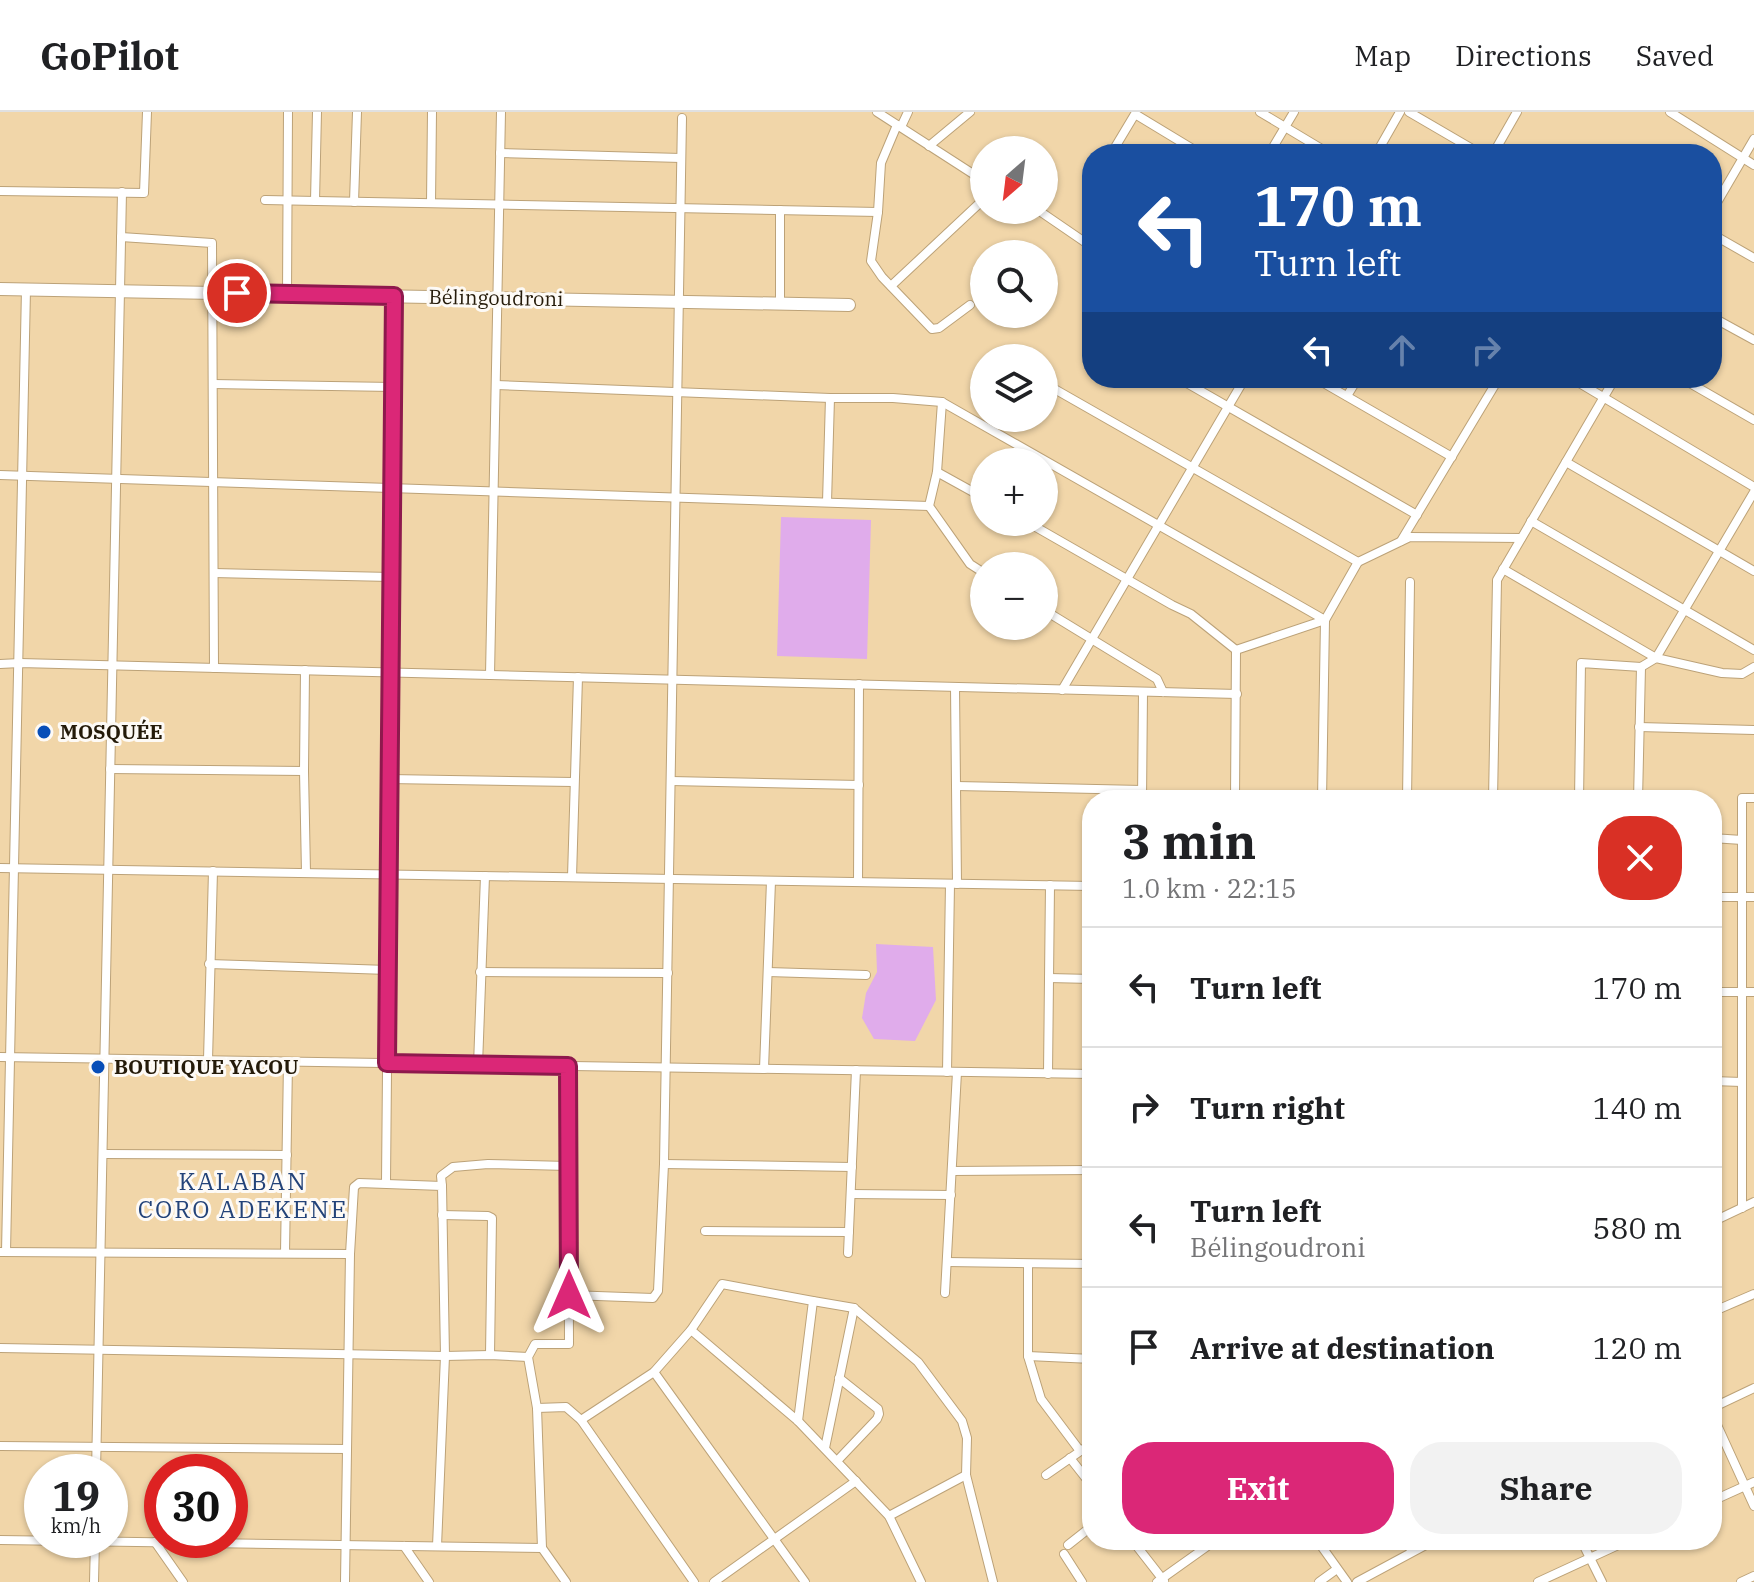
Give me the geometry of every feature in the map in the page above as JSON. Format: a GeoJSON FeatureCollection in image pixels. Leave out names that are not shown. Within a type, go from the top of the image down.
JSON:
{"type":"FeatureCollection","features":[{"type":"Feature","properties":{"kind":"street"},"geometry":{"type":"LineString","coordinates":[[0,191],[144,193],[147,112]]}},
{"type":"Feature","properties":{"kind":"street"},"geometry":{"type":"LineString","coordinates":[[287,294],[288,112]]}},
{"type":"Feature","properties":{"kind":"street"},"geometry":{"type":"LineString","coordinates":[[315,201],[317,112]]}},
{"type":"Feature","properties":{"kind":"street"},"geometry":{"type":"LineString","coordinates":[[354,202],[357,112]]}},
{"type":"Feature","properties":{"kind":"street"},"geometry":{"type":"LineString","coordinates":[[431,203],[432,112]]}},
{"type":"Feature","properties":{"kind":"street"},"geometry":{"type":"LineString","coordinates":[[490,675],[501,112]]}},
{"type":"Feature","properties":{"kind":"street"},"geometry":{"type":"LineString","coordinates":[[877,112],[970,172]]}},
{"type":"Feature","properties":{"kind":"street"},"geometry":{"type":"LineString","coordinates":[[908,112],[881,163],[871,261],[882,277],[932,329],[939,328],[970,305]]}},
{"type":"Feature","properties":{"kind":"street"},"geometry":{"type":"LineString","coordinates":[[929,146],[970,112]]}},
{"type":"Feature","properties":{"kind":"street"},"geometry":{"type":"LineString","coordinates":[[1260,112],[1313,144]]}},
{"type":"Feature","properties":{"kind":"street"},"geometry":{"type":"LineString","coordinates":[[1275,144],[1294,112]]}},
{"type":"Feature","properties":{"kind":"street"},"geometry":{"type":"LineString","coordinates":[[1382,144],[1400,112]]}},
{"type":"Feature","properties":{"kind":"street"},"geometry":{"type":"LineString","coordinates":[[1409,112],[1464,144]]}},
{"type":"Feature","properties":{"kind":"street"},"geometry":{"type":"LineString","coordinates":[[1499,144],[1517,112]]}},
{"type":"Feature","properties":{"kind":"street"},"geometry":{"type":"LineString","coordinates":[[1670,112],[1721,144]]}},
{"type":"Feature","properties":{"kind":"street"},"geometry":{"type":"LineString","coordinates":[[1117,144],[1135,114],[1184,144]]}},
{"type":"Feature","properties":{"kind":"street"},"geometry":{"type":"LineString","coordinates":[[569,1295],[653,1298],[658,1291],[668,973],[682,118]]}},
{"type":"Feature","properties":{"kind":"street"},"geometry":{"type":"LineString","coordinates":[[1722,194],[1754,139]]}},
{"type":"Feature","properties":{"kind":"street"},"geometry":{"type":"LineString","coordinates":[[1722,145],[1754,165]]}},
{"type":"Feature","properties":{"kind":"street"},"geometry":{"type":"LineString","coordinates":[[500,153],[681,158]]}},
{"type":"Feature","properties":{"kind":"street"},"geometry":{"type":"LineString","coordinates":[[97,1454],[122,192]]}},
{"type":"Feature","properties":{"kind":"street"},"geometry":{"type":"LineString","coordinates":[[265,200],[878,212]]}},
{"type":"Feature","properties":{"kind":"street"},"geometry":{"type":"LineString","coordinates":[[780,210],[780,303]]}},
{"type":"Feature","properties":{"kind":"street"},"geometry":{"type":"LineString","coordinates":[[891,286],[970,212]]}},
{"type":"Feature","properties":{"kind":"street"},"geometry":{"type":"LineString","coordinates":[[1058,224],[1082,240]]}},
{"type":"Feature","properties":{"kind":"street"},"geometry":{"type":"LineString","coordinates":[[121,237],[212,243],[214,668]]}},
{"type":"Feature","properties":{"kind":"street"},"geometry":{"type":"LineString","coordinates":[[1722,240],[1754,258]]}},
{"type":"Feature","properties":{"kind":"street","name":"Bélingoudroni"},"geometry":{"type":"LineString","coordinates":[[0,289],[849,305]]}},
{"type":"Feature","properties":{"kind":"street"},"geometry":{"type":"LineString","coordinates":[[26,289],[20,663],[5,1057],[3,1252],[350,1254]]}},
{"type":"Feature","properties":{"kind":"street"},"geometry":{"type":"LineString","coordinates":[[386,1183],[394,296]]}},
{"type":"Feature","properties":{"kind":"street"},"geometry":{"type":"LineString","coordinates":[[1722,322],[1754,340]]}},
{"type":"Feature","properties":{"kind":"street"},"geometry":{"type":"LineString","coordinates":[[213,384],[393,387]]}},
{"type":"Feature","properties":{"kind":"street"},"geometry":{"type":"LineString","coordinates":[[496,385],[942,402],[1325,620]]}},
{"type":"Feature","properties":{"kind":"street"},"geometry":{"type":"LineString","coordinates":[[1196,388],[1417,515]]}},
{"type":"Feature","properties":{"kind":"street"},"geometry":{"type":"LineString","coordinates":[[1062,690],[1239,388]]}},
{"type":"Feature","properties":{"kind":"street"},"geometry":{"type":"LineString","coordinates":[[1333,388],[1452,457]]}},
{"type":"Feature","properties":{"kind":"street"},"geometry":{"type":"LineString","coordinates":[[1347,396],[1352,388]]}},
{"type":"Feature","properties":{"kind":"street"},"geometry":{"type":"LineString","coordinates":[[1401,541],[1493,388]]}},
{"type":"Feature","properties":{"kind":"street"},"geometry":{"type":"LineString","coordinates":[[1579,790],[1581,663],[1641,667],[1656,658],[1754,490],[1588,388]]}},
{"type":"Feature","properties":{"kind":"street"},"geometry":{"type":"LineString","coordinates":[[1493,790],[1497,580],[1609,388]]}},
{"type":"Feature","properties":{"kind":"street"},"geometry":{"type":"LineString","coordinates":[[1698,388],[1754,420]]}},
{"type":"Feature","properties":{"kind":"street"},"geometry":{"type":"LineString","coordinates":[[1058,391],[1358,562]]}},
{"type":"Feature","properties":{"kind":"street"},"geometry":{"type":"LineString","coordinates":[[827,502],[830,398]]}},
{"type":"Feature","properties":{"kind":"street"},"geometry":{"type":"LineString","coordinates":[[942,402],[937,472],[929,506],[970,564]]}},
{"type":"Feature","properties":{"kind":"street"},"geometry":{"type":"LineString","coordinates":[[1566,462],[1754,571]]}},
{"type":"Feature","properties":{"kind":"street"},"geometry":{"type":"LineString","coordinates":[[937,472],[970,490]]}},
{"type":"Feature","properties":{"kind":"street"},"geometry":{"type":"LineString","coordinates":[[0,475],[929,506]]}},
{"type":"Feature","properties":{"kind":"street"},"geometry":{"type":"LineString","coordinates":[[1531,521],[1754,650]]}},
{"type":"Feature","properties":{"kind":"street"},"geometry":{"type":"LineString","coordinates":[[1052,536],[1191,614],[1236,650]]}},
{"type":"Feature","properties":{"kind":"street"},"geometry":{"type":"LineString","coordinates":[[1322,790],[1325,620],[1358,562],[1410,537],[1521,538]]}},
{"type":"Feature","properties":{"kind":"street"},"geometry":{"type":"LineString","coordinates":[[1503,569],[1656,658],[1722,673],[1742,674],[1754,667]]}},
{"type":"Feature","properties":{"kind":"street"},"geometry":{"type":"LineString","coordinates":[[214,573],[391,577]]}},
{"type":"Feature","properties":{"kind":"street"},"geometry":{"type":"LineString","coordinates":[[1407,790],[1410,582]]}},
{"type":"Feature","properties":{"kind":"street"},"geometry":{"type":"LineString","coordinates":[[1058,618],[1157,679],[1163,692]]}},
{"type":"Feature","properties":{"kind":"street"},"geometry":{"type":"LineString","coordinates":[[1236,650],[1325,620]]}},
{"type":"Feature","properties":{"kind":"street"},"geometry":{"type":"LineString","coordinates":[[1235,790],[1236,650]]}},
{"type":"Feature","properties":{"kind":"street"},"geometry":{"type":"LineString","coordinates":[[0,664],[1237,694]]}},
{"type":"Feature","properties":{"kind":"street"},"geometry":{"type":"LineString","coordinates":[[1638,790],[1641,667]]}},
{"type":"Feature","properties":{"kind":"street"},"geometry":{"type":"LineString","coordinates":[[305,670],[306,873]]}},
{"type":"Feature","properties":{"kind":"street"},"geometry":{"type":"LineString","coordinates":[[572,877],[578,677]]}},
{"type":"Feature","properties":{"kind":"street"},"geometry":{"type":"LineString","coordinates":[[858,882],[859,684]]}},
{"type":"Feature","properties":{"kind":"street"},"geometry":{"type":"LineString","coordinates":[[947,1072],[956,786],[955,687]]}},
{"type":"Feature","properties":{"kind":"street"},"geometry":{"type":"LineString","coordinates":[[956,786],[1142,790],[1143,692]]}},
{"type":"Feature","properties":{"kind":"street"},"geometry":{"type":"LineString","coordinates":[[1639,727],[1754,730]]}},
{"type":"Feature","properties":{"kind":"street"},"geometry":{"type":"LineString","coordinates":[[110,769],[304,771]]}},
{"type":"Feature","properties":{"kind":"street"},"geometry":{"type":"LineString","coordinates":[[389,779],[573,782]]}},
{"type":"Feature","properties":{"kind":"street"},"geometry":{"type":"LineString","coordinates":[[671,781],[859,785]]}},
{"type":"Feature","properties":{"kind":"street"},"geometry":{"type":"LineString","coordinates":[[1742,1208],[1742,798],[1754,798]]}},
{"type":"Feature","properties":{"kind":"street"},"geometry":{"type":"LineString","coordinates":[[1722,839],[1742,840]]}},
{"type":"Feature","properties":{"kind":"street"},"geometry":{"type":"LineString","coordinates":[[0,868],[1082,886]]}},
{"type":"Feature","properties":{"kind":"street"},"geometry":{"type":"LineString","coordinates":[[208,1060],[213,871]]}},
{"type":"Feature","properties":{"kind":"street"},"geometry":{"type":"LineString","coordinates":[[478,1065],[485,876]]}},
{"type":"Feature","properties":{"kind":"street"},"geometry":{"type":"LineString","coordinates":[[764,1069],[771,881]]}},
{"type":"Feature","properties":{"kind":"street"},"geometry":{"type":"LineString","coordinates":[[1048,1074],[1050,885]]}},
{"type":"Feature","properties":{"kind":"street"},"geometry":{"type":"LineString","coordinates":[[1722,897],[1754,897]]}},
{"type":"Feature","properties":{"kind":"street"},"geometry":{"type":"LineString","coordinates":[[209,964],[388,970]]}},
{"type":"Feature","properties":{"kind":"street"},"geometry":{"type":"LineString","coordinates":[[480,972],[668,973]]}},
{"type":"Feature","properties":{"kind":"street"},"geometry":{"type":"LineString","coordinates":[[768,972],[866,975]]}},
{"type":"Feature","properties":{"kind":"street"},"geometry":{"type":"LineString","coordinates":[[1049,978],[1082,979]]}},
{"type":"Feature","properties":{"kind":"street"},"geometry":{"type":"LineString","coordinates":[[1722,992],[1754,992]]}},
{"type":"Feature","properties":{"kind":"street"},"geometry":{"type":"LineString","coordinates":[[5,1057],[1082,1074]]}},
{"type":"Feature","properties":{"kind":"street"},"geometry":{"type":"LineString","coordinates":[[285,1253],[288,1062]]}},
{"type":"Feature","properties":{"kind":"street"},"geometry":{"type":"LineString","coordinates":[[566,1582],[542,1548],[537,1408],[528,1357],[535,1344],[569,1344],[568,1066]]}},
{"type":"Feature","properties":{"kind":"street"},"geometry":{"type":"LineString","coordinates":[[848,1253],[856,1070]]}},
{"type":"Feature","properties":{"kind":"street"},"geometry":{"type":"LineString","coordinates":[[945,1293],[957,1072]]}},
{"type":"Feature","properties":{"kind":"street"},"geometry":{"type":"LineString","coordinates":[[1722,1081],[1742,1082]]}},
{"type":"Feature","properties":{"kind":"street"},"geometry":{"type":"LineString","coordinates":[[103,1154],[287,1155]]}},
{"type":"Feature","properties":{"kind":"street"},"geometry":{"type":"LineString","coordinates":[[437,1546],[445,1356],[441,1176],[453,1167],[488,1164],[568,1166]]}},
{"type":"Feature","properties":{"kind":"street"},"geometry":{"type":"LineString","coordinates":[[664,1164],[852,1167]]}},
{"type":"Feature","properties":{"kind":"street"},"geometry":{"type":"LineString","coordinates":[[952,1171],[1082,1170]]}},
{"type":"Feature","properties":{"kind":"street"},"geometry":{"type":"LineString","coordinates":[[345,1582],[350,1254],[354,1187],[359,1183],[442,1186]]}},
{"type":"Feature","properties":{"kind":"street"},"geometry":{"type":"LineString","coordinates":[[851,1194],[951,1195]]}},
{"type":"Feature","properties":{"kind":"street"},"geometry":{"type":"LineString","coordinates":[[1722,1217],[1754,1202]]}},
{"type":"Feature","properties":{"kind":"street"},"geometry":{"type":"LineString","coordinates":[[442,1215],[492,1218],[490,1355]]}},
{"type":"Feature","properties":{"kind":"street"},"geometry":{"type":"LineString","coordinates":[[705,1231],[849,1232]]}},
{"type":"Feature","properties":{"kind":"street"},"geometry":{"type":"LineString","coordinates":[[947,1262],[1082,1264]]}},
{"type":"Feature","properties":{"kind":"street"},"geometry":{"type":"LineString","coordinates":[[1028,1264],[1028,1356],[1041,1399],[1080,1451],[1046,1475]]}},
{"type":"Feature","properties":{"kind":"street"},"geometry":{"type":"LineString","coordinates":[[581,1420],[654,1372],[691,1330],[722,1284],[854,1308],[918,1362],[962,1421],[967,1438],[966,1475],[993,1582]]}},
{"type":"Feature","properties":{"kind":"street"},"geometry":{"type":"LineString","coordinates":[[1722,1308],[1754,1294]]}},
{"type":"Feature","properties":{"kind":"street"},"geometry":{"type":"LineString","coordinates":[[798,1421],[813,1301]]}},
{"type":"Feature","properties":{"kind":"street"},"geometry":{"type":"LineString","coordinates":[[825,1448],[854,1308]]}},
{"type":"Feature","properties":{"kind":"street"},"geometry":{"type":"LineString","coordinates":[[691,1330],[798,1421],[889,1516],[921,1582]]}},
{"type":"Feature","properties":{"kind":"street"},"geometry":{"type":"LineString","coordinates":[[0,1348],[528,1357]]}},
{"type":"Feature","properties":{"kind":"street"},"geometry":{"type":"LineString","coordinates":[[1028,1356],[1082,1359]]}},
{"type":"Feature","properties":{"kind":"street"},"geometry":{"type":"LineString","coordinates":[[654,1372],[805,1582]]}},
{"type":"Feature","properties":{"kind":"street"},"geometry":{"type":"LineString","coordinates":[[837,1461],[879,1414],[878,1409],[839,1378]]}},
{"type":"Feature","properties":{"kind":"street"},"geometry":{"type":"LineString","coordinates":[[1722,1406],[1754,1388]]}},
{"type":"Feature","properties":{"kind":"street"},"geometry":{"type":"LineString","coordinates":[[537,1408],[566,1407],[581,1420],[694,1582]]}},
{"type":"Feature","properties":{"kind":"street"},"geometry":{"type":"LineString","coordinates":[[1722,1430],[1750,1484],[1754,1506]]}},
{"type":"Feature","properties":{"kind":"street"},"geometry":{"type":"LineString","coordinates":[[0,1446],[347,1449]]}},
{"type":"Feature","properties":{"kind":"street"},"geometry":{"type":"LineString","coordinates":[[1070,1458],[1082,1473]]}},
{"type":"Feature","properties":{"kind":"street"},"geometry":{"type":"LineString","coordinates":[[889,1516],[966,1475]]}},
{"type":"Feature","properties":{"kind":"street"},"geometry":{"type":"LineString","coordinates":[[714,1582],[856,1481]]}},
{"type":"Feature","properties":{"kind":"street"},"geometry":{"type":"LineString","coordinates":[[1722,1497],[1750,1484]]}},
{"type":"Feature","properties":{"kind":"street"},"geometry":{"type":"LineString","coordinates":[[1082,1535],[1066,1549],[1082,1582]]}},
{"type":"Feature","properties":{"kind":"street"},"geometry":{"type":"LineString","coordinates":[[0,1540],[24,1540]]}},
{"type":"Feature","properties":{"kind":"street"},"geometry":{"type":"LineString","coordinates":[[248,1543],[542,1548]]}},
{"type":"Feature","properties":{"kind":"street"},"geometry":{"type":"LineString","coordinates":[[404,1546],[429,1582]]}},
{"type":"Feature","properties":{"kind":"street"},"geometry":{"type":"LineString","coordinates":[[1139,1550],[1161,1581],[1203,1550]]}},
{"type":"Feature","properties":{"kind":"street"},"geometry":{"type":"LineString","coordinates":[[1324,1550],[1347,1582]]}},
{"type":"Feature","properties":{"kind":"street"},"geometry":{"type":"LineString","coordinates":[[1586,1550],[1602,1582]]}},
{"type":"Feature","properties":{"kind":"street"},"geometry":{"type":"LineString","coordinates":[[1538,1582],[1607,1550]]}},
{"type":"Feature","properties":{"kind":"street"},"geometry":{"type":"LineString","coordinates":[[1357,1582],[1412,1551]]}},
{"type":"Feature","properties":{"kind":"street"},"geometry":{"type":"LineString","coordinates":[[94,1582],[95,1558]]}},
{"type":"Feature","properties":{"kind":"street"},"geometry":{"type":"LineString","coordinates":[[166,1558],[183,1582]]}},
{"type":"Feature","properties":{"kind":"street"},"geometry":{"type":"LineString","coordinates":[[1319,1582],[1337,1569]]}},
{"type":"Feature","properties":{"kind":"street"},"geometry":{"type":"LineString","coordinates":[[1741,1582],[1754,1576]]}},
{"type":"Feature","properties":{"kind":"shaded area"},"geometry":{"type":"Polygon","coordinates":[[[781,517],[871,520],[867,659],[777,656],[781,517]]]}},
{"type":"Feature","properties":{"kind":"shaded area"},"geometry":{"type":"Polygon","coordinates":[[[876,944],[933,947],[936,1000],[915,1041],[874,1039],[862,1018],[866,993],[877,972],[876,944]]]}},
{"type":"Feature","properties":{"kind":"place","name":"MOSQUÉE"},"geometry":{"type":"Point","coordinates":[44,732]}},
{"type":"Feature","properties":{"kind":"place","name":"BOUTIQUE YACOU"},"geometry":{"type":"Point","coordinates":[98,1067]}},
{"type":"Feature","properties":{"kind":"district","name":"KALABAN CORO ADEKENE"},"geometry":{"type":"Point","coordinates":[243,1196]}},
{"type":"Feature","properties":{"kind":"route"},"geometry":{"type":"LineString","coordinates":[[237,293],[394,296],[387,1063],[568,1066],[569,1295]]}}]}
